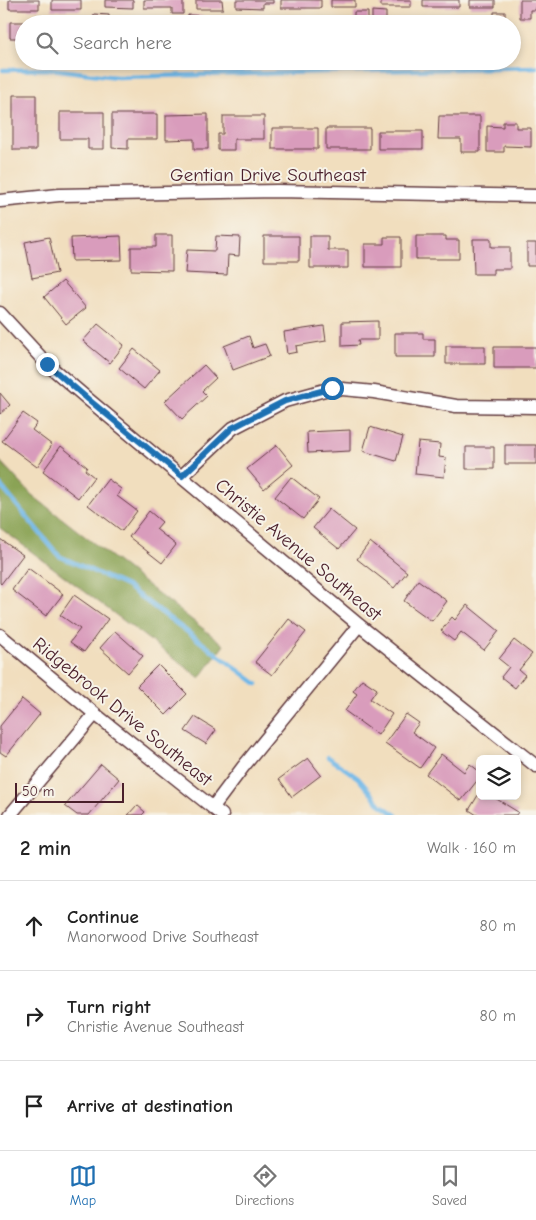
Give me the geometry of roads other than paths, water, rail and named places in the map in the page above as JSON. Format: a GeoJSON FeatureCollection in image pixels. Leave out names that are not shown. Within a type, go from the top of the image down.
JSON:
{"type":"FeatureCollection","features":[{"type":"Feature","properties":{"kind":"street","name":"Gentian Drive Southeast"},"geometry":{"type":"LineString","coordinates":[[0,201],[59,195],[277,191],[536,196]]}},
{"type":"Feature","properties":{"kind":"street","name":"Christie Avenue Southeast"},"geometry":{"type":"LineString","coordinates":[[0,312],[47,364],[89,400],[359,624],[536,766]]}},
{"type":"Feature","properties":{"kind":"street"},"geometry":{"type":"LineString","coordinates":[[182,476],[232,428],[285,401],[332,388],[374,392],[456,406],[536,407]]}},
{"type":"Feature","properties":{"kind":"street"},"geometry":{"type":"LineString","coordinates":[[217,811],[242,767],[359,624]]}},
{"type":"Feature","properties":{"kind":"street","name":"Ridgebrook Drive Southeast"},"geometry":{"type":"LineString","coordinates":[[0,635],[95,714],[217,811]]}},
{"type":"Feature","properties":{"kind":"street"},"geometry":{"type":"LineString","coordinates":[[10,815],[95,714]]}},
{"type":"Feature","properties":{"kind":"waterway"},"geometry":{"type":"LineString","coordinates":[[521,67],[536,67]]}},
{"type":"Feature","properties":{"kind":"waterway"},"geometry":{"type":"LineString","coordinates":[[3,70],[15,70]]}},
{"type":"Feature","properties":{"kind":"waterway"},"geometry":{"type":"LineString","coordinates":[[59,70],[117,77],[410,70]]}},
{"type":"Feature","properties":{"kind":"waterway"},"geometry":{"type":"LineString","coordinates":[[0,485],[59,556],[126,586],[257,684]]}},
{"type":"Feature","properties":{"kind":"waterway"},"geometry":{"type":"LineString","coordinates":[[328,757],[358,778],[381,805],[396,815]]}}]}
